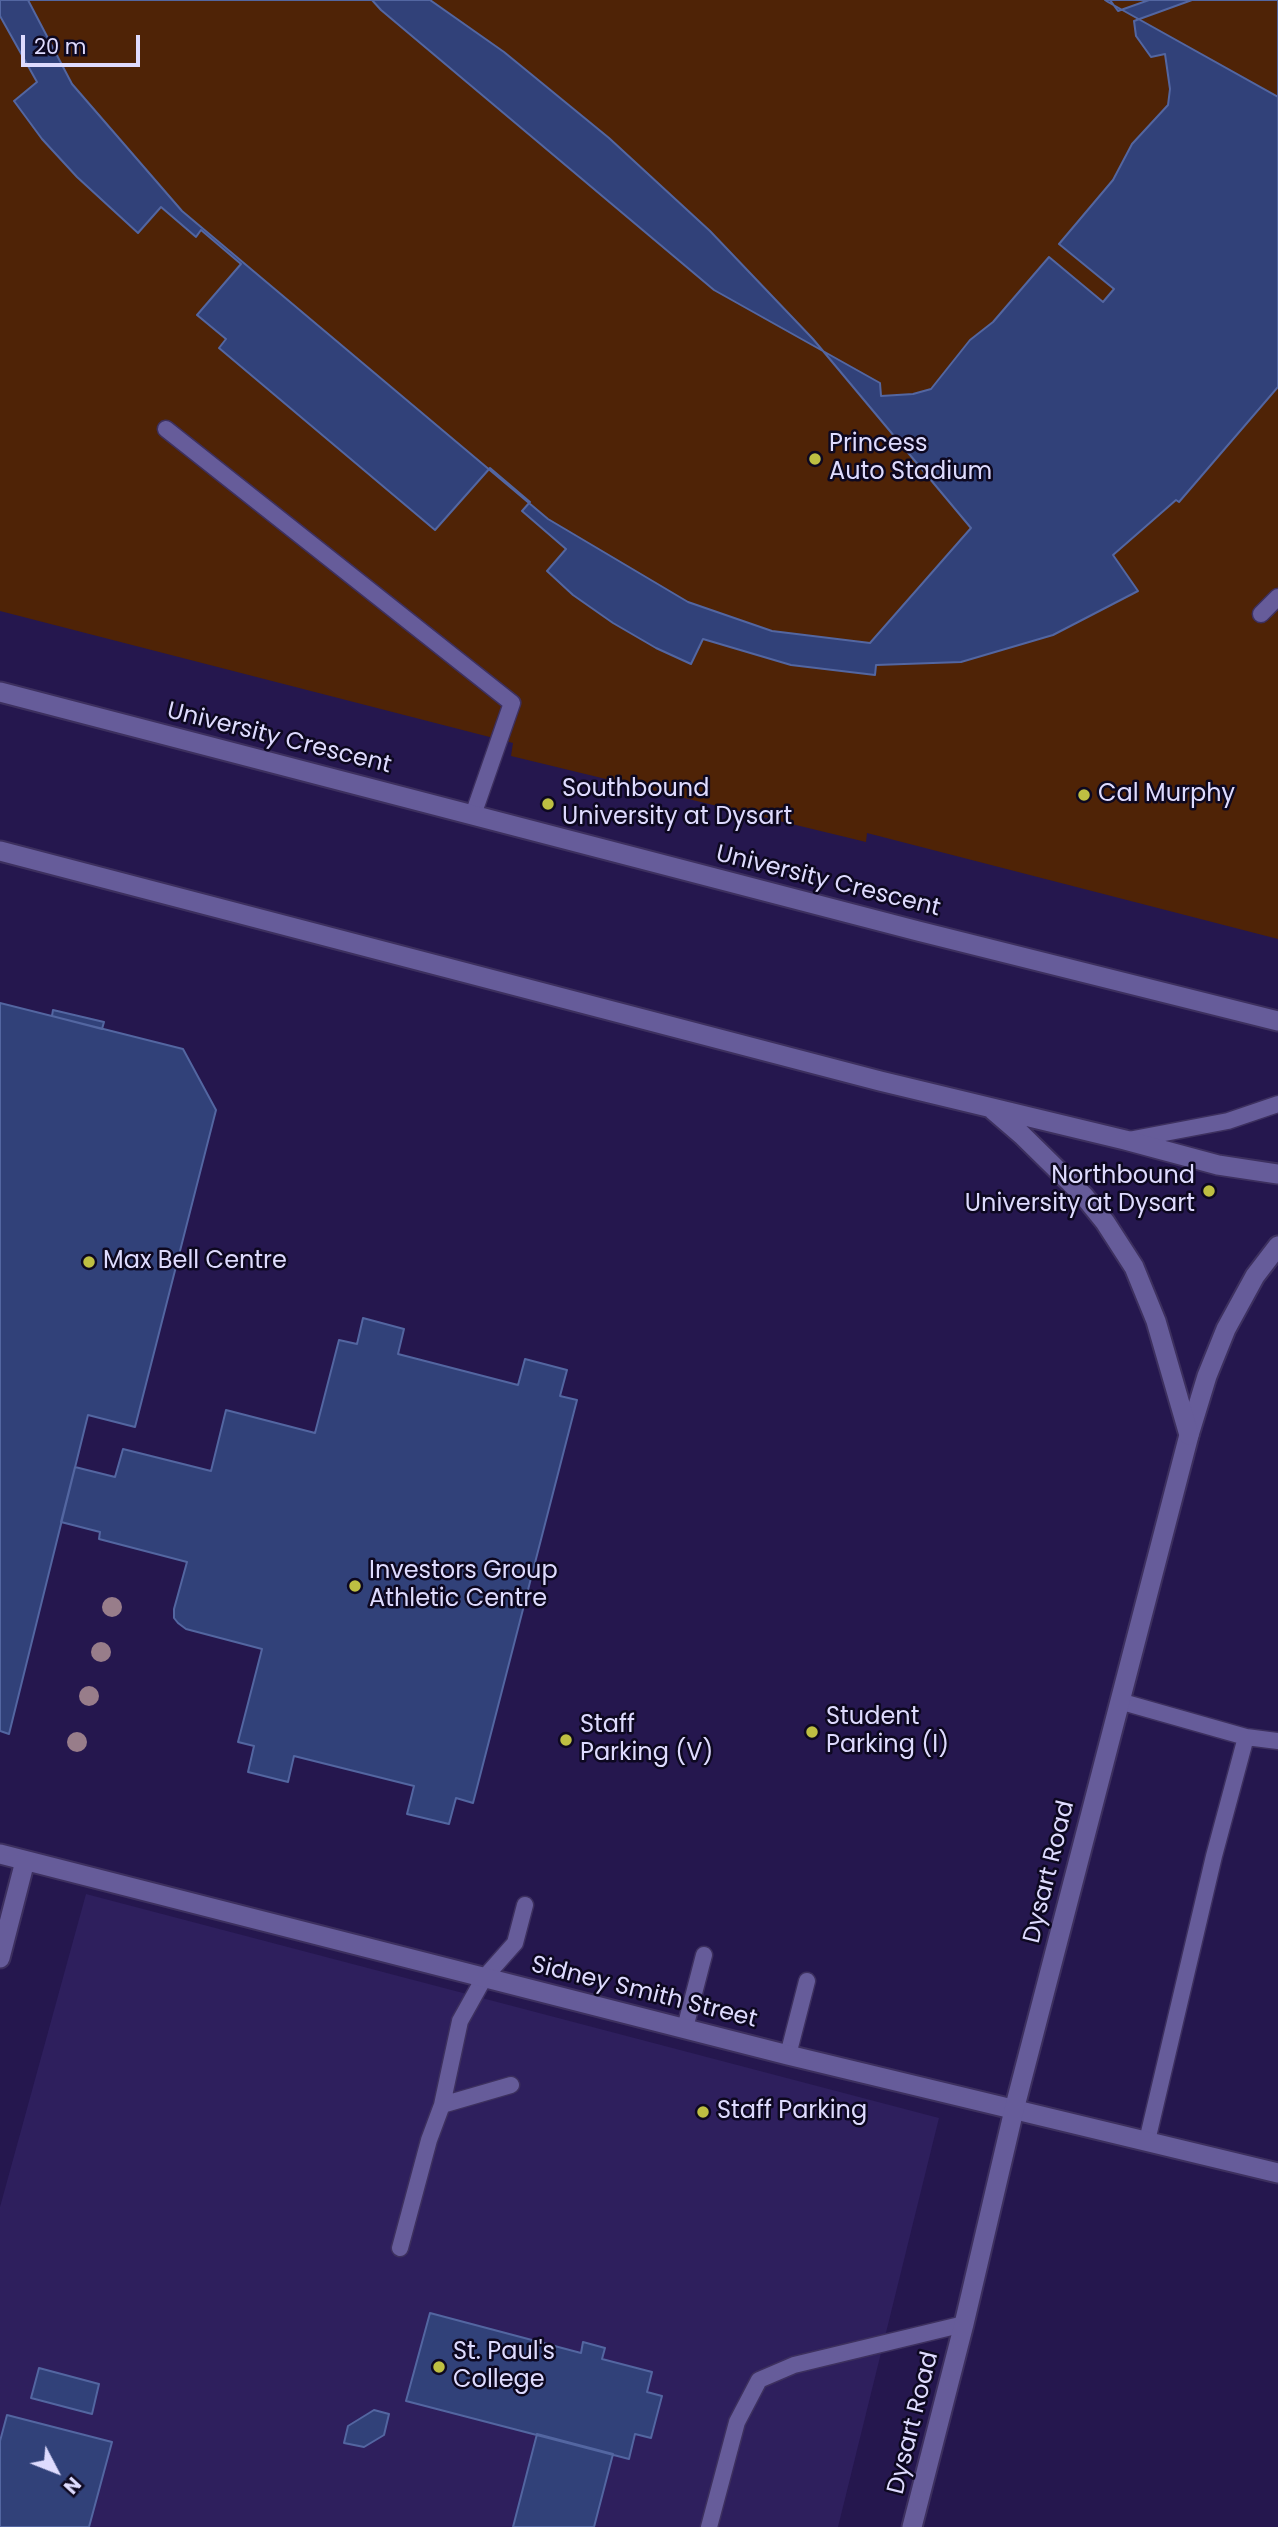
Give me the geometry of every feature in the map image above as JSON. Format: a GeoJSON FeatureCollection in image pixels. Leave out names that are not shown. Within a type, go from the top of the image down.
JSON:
{"type":"FeatureCollection","features":[{"type":"Feature","properties":{"kind":"main road","name":"University Crescent"},"geometry":{"type":"LineString","coordinates":[[0,692],[918,931],[1278,1021]]}},
{"type":"Feature","properties":{"kind":"main road"},"geometry":{"type":"LineString","coordinates":[[0,851],[880,1081],[1218,1165],[1278,1174]]}},
{"type":"Feature","properties":{"kind":"main road"},"geometry":{"type":"LineString","coordinates":[[990,1107],[1084,1196],[1105,1222],[1134,1267],[1156,1321],[1189,1435]]}},
{"type":"Feature","properties":{"kind":"main road","name":"Dysart Road"},"geometry":{"type":"LineString","coordinates":[[912,2527],[964,2324],[1014,2110],[1189,1435],[1207,1376],[1226,1329],[1251,1282],[1278,1246]]}},
{"type":"Feature","properties":{"kind":"main road","name":"Sidney Smith Street"},"geometry":{"type":"LineString","coordinates":[[0,1854],[788,2055],[1278,2173]]}},
{"type":"Feature","properties":{"kind":"main road"},"geometry":{"type":"LineString","coordinates":[[0,1958],[25,1861]]}},
{"type":"Feature","properties":{"kind":"lane"},"geometry":{"type":"LineString","coordinates":[[166,429],[512,703],[473,815]]}},
{"type":"Feature","properties":{"kind":"lane"},"geometry":{"type":"LineString","coordinates":[[1261,614],[1278,597]]}},
{"type":"Feature","properties":{"kind":"lane"},"geometry":{"type":"LineString","coordinates":[[1125,1140],[1228,1121],[1278,1104]]}},
{"type":"Feature","properties":{"kind":"lane"},"geometry":{"type":"LineString","coordinates":[[1119,1701],[1246,1737],[1278,1741]]}},
{"type":"Feature","properties":{"kind":"lane"},"geometry":{"type":"LineString","coordinates":[[1147,2141],[1214,1856],[1246,1737]]}},
{"type":"Feature","properties":{"kind":"lane"},"geometry":{"type":"LineString","coordinates":[[400,2248],[429,2140],[442,2105],[460,2021],[484,1978],[515,1943],[525,1905]]}},
{"type":"Feature","properties":{"kind":"lane"},"geometry":{"type":"LineString","coordinates":[[685,2028],[704,1955]]}},
{"type":"Feature","properties":{"kind":"lane"},"geometry":{"type":"LineString","coordinates":[[788,2055],[807,1981]]}},
{"type":"Feature","properties":{"kind":"lane"},"geometry":{"type":"LineString","coordinates":[[442,2105],[512,2085]]}},
{"type":"Feature","properties":{"kind":"lane"},"geometry":{"type":"LineString","coordinates":[[709,2527],[737,2422],[759,2380],[794,2365],[964,2324]]}},
{"type":"Feature","properties":{"kind":"shaded area","name":"Princess Auto Stadium"},"geometry":{"type":"Polygon","coordinates":[[[0,0],[1278,0],[1278,939],[867,833],[866,842],[511,756],[513,743],[0,611],[0,0]]]}},
{"type":"Feature","properties":{"kind":"shaded area","name":"St. Paul's College"},"geometry":{"type":"Polygon","coordinates":[[[86,1894],[939,2118],[838,2527],[0,2527],[0,2207],[86,1894]]]}},
{"type":"Feature","properties":{"kind":"building"},"geometry":{"type":"Polygon","coordinates":[[[0,0],[372,0],[714,290],[880,383],[881,396],[913,394],[931,389],[970,340],[993,322],[1049,257],[1103,302],[1114,289],[1059,244],[1113,180],[1132,144],[1168,105],[1170,89],[1165,54],[1151,57],[1136,36],[1134,21],[1192,0],[1278,0],[1278,387],[1179,502],[1176,500],[1113,555],[1138,591],[1053,635],[961,662],[876,665],[875,675],[791,665],[703,639],[691,664],[656,648],[613,623],[573,595],[547,571],[566,549],[522,511],[530,502],[490,468],[435,530],[219,348],[226,339],[197,315],[241,264],[201,230],[196,237],[161,207],[138,233],[77,177],[42,139],[14,101],[37,82],[0,16],[0,0]]]}},
{"type":"Feature","properties":{"kind":"building"},"geometry":{"type":"Polygon","coordinates":[[[28,0],[430,0],[504,52],[609,138],[710,231],[813,339],[971,528],[870,643],[772,631],[688,602],[548,519],[182,211],[72,84],[28,0]]]}},
{"type":"Feature","properties":{"kind":"building"},"geometry":{"type":"Polygon","coordinates":[[[1105,0],[1278,0],[1278,97],[1108,2],[1105,0]]]}},
{"type":"Feature","properties":{"kind":"building"},"geometry":{"type":"Polygon","coordinates":[[[1110,0],[1149,0],[1118,11],[1110,0]]]}},
{"type":"Feature","properties":{"kind":"building","name":"Max Bell Centre"},"geometry":{"type":"Polygon","coordinates":[[[0,1003],[183,1049],[216,1110],[135,1427],[88,1415],[9,1734],[0,1731],[0,1003]]]}},
{"type":"Feature","properties":{"kind":"building"},"geometry":{"type":"Polygon","coordinates":[[[53,1010],[104,1022],[102,1029],[52,1016],[53,1010]]]}},
{"type":"Feature","properties":{"kind":"building","name":"Investors Group Athletic Centre"},"geometry":{"type":"Polygon","coordinates":[[[363,1318],[404,1329],[398,1354],[518,1385],[525,1359],[567,1370],[560,1396],[577,1400],[473,1803],[456,1798],[449,1824],[407,1814],[414,1786],[294,1756],[288,1782],[248,1772],[254,1746],[238,1742],[262,1649],[186,1629],[178,1623],[174,1618],[174,1609],[187,1562],[99,1539],[100,1532],[61,1522],[75,1467],[115,1477],[123,1449],[211,1471],[226,1410],[315,1433],[339,1340],[357,1344],[363,1318]]]}},
{"type":"Feature","properties":{"kind":"building"},"geometry":{"type":"Polygon","coordinates":[[[430,2313],[581,2353],[583,2342],[605,2348],[602,2359],[652,2372],[647,2392],[662,2396],[651,2438],[635,2434],[629,2459],[406,2401],[430,2313]]]}},
{"type":"Feature","properties":{"kind":"building"},"geometry":{"type":"Polygon","coordinates":[[[39,2368],[99,2384],[92,2414],[31,2398],[39,2368]]]}},
{"type":"Feature","properties":{"kind":"building"},"geometry":{"type":"Polygon","coordinates":[[[374,2410],[389,2414],[384,2435],[364,2447],[344,2443],[348,2426],[374,2410]]]}},
{"type":"Feature","properties":{"kind":"building"},"geometry":{"type":"Polygon","coordinates":[[[7,2415],[112,2442],[89,2527],[0,2527],[0,2441],[7,2415]]]}},
{"type":"Feature","properties":{"kind":"building"},"geometry":{"type":"Polygon","coordinates":[[[537,2434],[613,2454],[594,2527],[513,2527],[537,2434]]]}},
{"type":"Feature","properties":{"kind":"place","name":"Princess Auto Stadium"},"geometry":{"type":"Point","coordinates":[815,459]}},
{"type":"Feature","properties":{"kind":"place","name":"Cal Murphy"},"geometry":{"type":"Point","coordinates":[1084,795]}},
{"type":"Feature","properties":{"kind":"place","name":"Southbound University at Dysart"},"geometry":{"type":"Point","coordinates":[548,804]}},
{"type":"Feature","properties":{"kind":"place","name":"Northbound University at Dysart"},"geometry":{"type":"Point","coordinates":[1209,1191]}},
{"type":"Feature","properties":{"kind":"place","name":"Max Bell Centre"},"geometry":{"type":"Point","coordinates":[89,1262]}},
{"type":"Feature","properties":{"kind":"place","name":"Investors Group Athletic Centre"},"geometry":{"type":"Point","coordinates":[355,1586]}},
{"type":"Feature","properties":{"kind":"place","name":"Student Parking (I)"},"geometry":{"type":"Point","coordinates":[812,1732]}},
{"type":"Feature","properties":{"kind":"place","name":"Staff Parking (V)"},"geometry":{"type":"Point","coordinates":[566,1740]}},
{"type":"Feature","properties":{"kind":"place","name":"Staff Parking"},"geometry":{"type":"Point","coordinates":[703,2112]}},
{"type":"Feature","properties":{"kind":"place","name":"St. Paul's College"},"geometry":{"type":"Point","coordinates":[439,2367]}}]}
